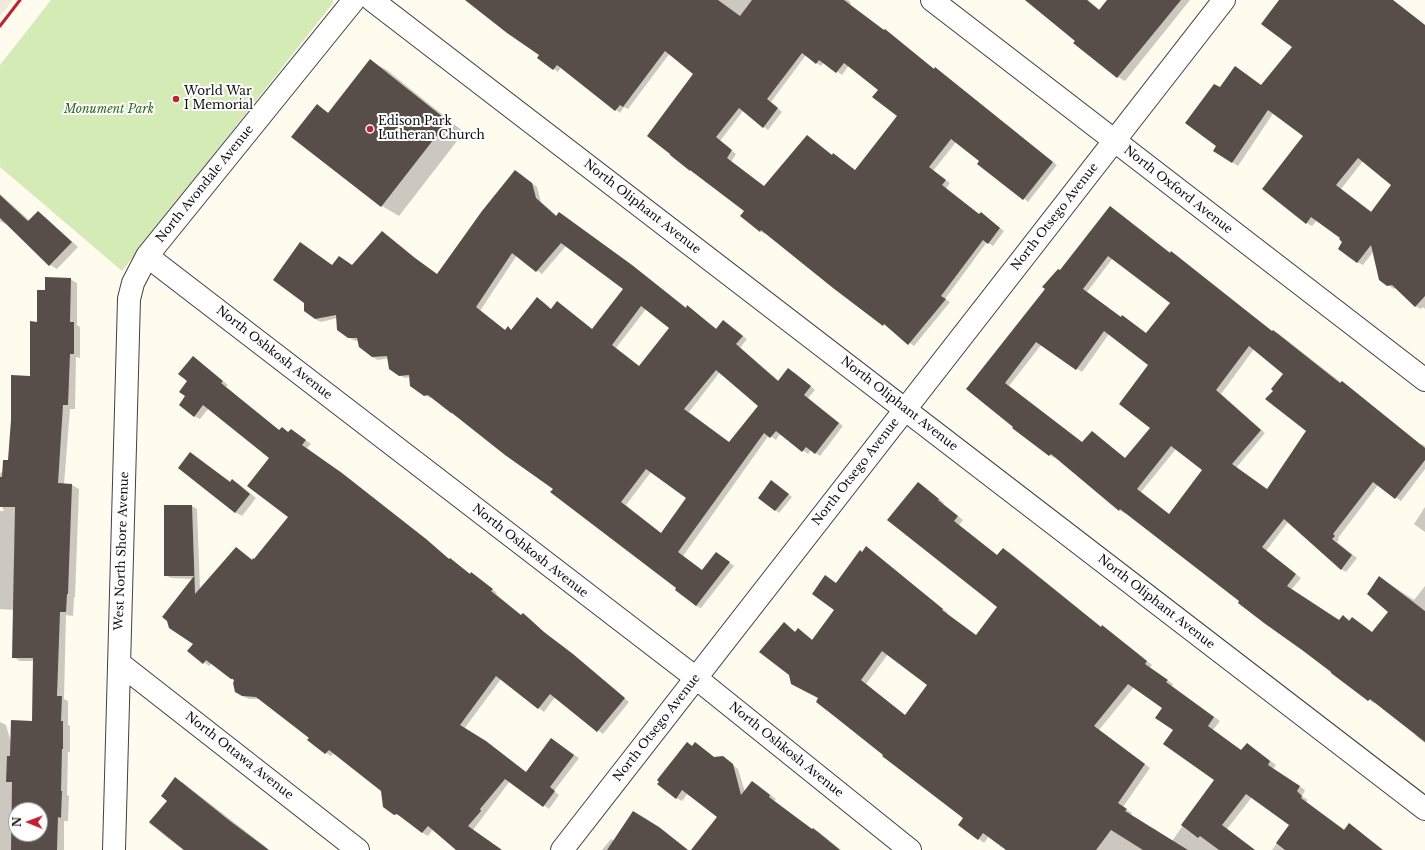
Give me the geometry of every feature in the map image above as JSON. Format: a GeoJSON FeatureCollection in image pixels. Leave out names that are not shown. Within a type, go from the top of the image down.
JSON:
{"type":"FeatureCollection","features":[{"type":"Feature","properties":{"kind":"street","name":"North Avondale Avenue"},"geometry":{"type":"LineString","coordinates":[[147,256],[354,0]]}},
{"type":"Feature","properties":{"kind":"street","name":"North Oliphant Avenue"},"geometry":{"type":"LineString","coordinates":[[372,0],[1425,809]]}},
{"type":"Feature","properties":{"kind":"street","name":"North Oxford Avenue"},"geometry":{"type":"LineString","coordinates":[[932,0],[1425,380]]}},
{"type":"Feature","properties":{"kind":"street","name":"North Otsego Avenue"},"geometry":{"type":"LineString","coordinates":[[562,850],[1224,0]]}},
{"type":"Feature","properties":{"kind":"street","name":"West North Shore Avenue"},"geometry":{"type":"LineString","coordinates":[[114,850],[129,299],[133,283],[147,256]]}},
{"type":"Feature","properties":{"kind":"street","name":"North Oshkosh Avenue"},"geometry":{"type":"LineString","coordinates":[[147,256],[696,678],[910,850]]}},
{"type":"Feature","properties":{"kind":"street","name":"North Ottawa Avenue"},"geometry":{"type":"LineString","coordinates":[[119,663],[358,850]]}},
{"type":"Feature","properties":{"kind":"green space","name":"Monument Park"},"geometry":{"type":"Polygon","coordinates":[[[51,0],[333,0],[333,3],[122,271],[0,167],[0,65],[51,0]]]}},
{"type":"Feature","properties":{"kind":"shaded area"},"geometry":{"type":"Polygon","coordinates":[[[0,0],[13,0],[0,16],[0,0]]]}},
{"type":"Feature","properties":{"kind":"building"},"geometry":{"type":"Polygon","coordinates":[[[465,0],[718,0],[740,16],[752,0],[844,0],[884,30],[885,29],[934,69],[935,67],[1053,162],[1023,200],[977,164],[979,161],[951,139],[929,167],[946,180],[942,185],[979,214],[981,212],[1000,228],[988,244],[983,240],[941,296],[946,299],[908,345],[884,324],[883,326],[761,230],[760,232],[740,216],[744,211],[690,171],[647,136],[693,74],[665,51],[623,107],[620,105],[615,111],[557,65],[553,70],[537,58],[539,55],[507,33],[465,0]],[[802,53],[767,99],[778,108],[763,128],[739,108],[716,137],[732,150],[727,158],[764,186],[807,135],[832,155],[833,153],[855,170],[897,116],[872,97],[878,90],[844,63],[836,73],[819,60],[816,64],[802,53]]]}},
{"type":"Feature","properties":{"kind":"building"},"geometry":{"type":"Polygon","coordinates":[[[1025,0],[1087,0],[1099,10],[1107,0],[1181,0],[1117,78],[1073,43],[1075,41],[1025,0]]]}},
{"type":"Feature","properties":{"kind":"building"},"geometry":{"type":"Polygon","coordinates":[[[1279,0],[1393,0],[1425,25],[1425,296],[1415,307],[1392,285],[1387,286],[1379,280],[1371,245],[1357,263],[1338,249],[1342,242],[1339,239],[1340,238],[1311,217],[1306,224],[1262,189],[1303,136],[1268,110],[1232,163],[1213,151],[1216,146],[1185,123],[1214,84],[1220,87],[1235,66],[1261,85],[1292,47],[1261,24],[1279,0]],[[1358,158],[1336,185],[1371,212],[1391,185],[1358,158]]]}},
{"type":"Feature","properties":{"kind":"building","name":"Edison Park Lutheran Church"},"geometry":{"type":"Polygon","coordinates":[[[370,59],[448,121],[381,207],[291,137],[317,104],[328,113],[370,59]]]}},
{"type":"Feature","properties":{"kind":"building"},"geometry":{"type":"Polygon","coordinates":[[[515,170],[532,183],[536,198],[556,216],[559,212],[632,265],[686,308],[687,305],[716,329],[723,320],[743,336],[736,344],[778,381],[788,368],[811,386],[804,395],[839,423],[815,454],[806,447],[802,452],[776,431],[770,438],[764,433],[678,552],[702,570],[716,552],[730,562],[696,606],[675,590],[676,588],[550,492],[553,489],[505,455],[428,395],[424,396],[410,386],[409,375],[399,376],[389,369],[387,356],[372,357],[359,347],[357,338],[348,338],[337,330],[336,315],[315,319],[304,311],[304,303],[273,280],[300,242],[332,265],[339,256],[352,265],[382,231],[437,274],[482,211],[515,170]],[[561,243],[536,272],[512,253],[476,307],[505,330],[508,326],[511,330],[537,297],[551,309],[557,301],[592,329],[623,289],[561,243]],[[641,306],[612,345],[639,366],[669,328],[641,306]],[[716,370],[684,409],[729,442],[758,406],[716,370]],[[646,469],[621,502],[661,533],[686,498],[646,469]]]}},
{"type":"Feature","properties":{"kind":"building"},"geometry":{"type":"Polygon","coordinates":[[[0,195],[28,221],[38,211],[72,242],[49,266],[0,218],[0,195]]]}},
{"type":"Feature","properties":{"kind":"building"},"geometry":{"type":"Polygon","coordinates":[[[1110,206],[1170,253],[1171,251],[1340,383],[1342,381],[1425,448],[1425,460],[1395,499],[1373,482],[1333,534],[1335,536],[1332,539],[1352,555],[1341,570],[1284,519],[1262,547],[1296,574],[1287,586],[1339,620],[1343,615],[1349,621],[1352,617],[1372,632],[1388,612],[1367,594],[1379,576],[1425,611],[1425,742],[1370,699],[1368,701],[1302,650],[1264,623],[1238,603],[1239,601],[1120,509],[1119,511],[1051,454],[1049,456],[1012,428],[1013,427],[966,389],[1045,289],[1042,287],[1058,269],[1060,270],[1110,206]],[[1108,256],[1083,289],[1146,333],[1170,303],[1108,256]],[[1104,331],[1076,370],[1036,342],[1005,383],[1082,442],[1092,431],[1125,458],[1150,428],[1119,404],[1148,365],[1104,331]],[[1249,346],[1216,390],[1261,430],[1232,464],[1267,489],[1306,431],[1265,399],[1273,391],[1271,389],[1283,374],[1249,346]],[[1171,446],[1137,489],[1169,514],[1202,470],[1171,446]]]}},
{"type":"Feature","properties":{"kind":"building"},"geometry":{"type":"Polygon","coordinates":[[[45,277],[71,278],[70,322],[74,322],[74,354],[70,354],[68,405],[63,405],[58,483],[72,484],[68,594],[66,612],[60,612],[57,696],[62,696],[61,721],[63,721],[61,818],[58,817],[57,850],[11,850],[11,842],[48,842],[48,802],[12,802],[12,782],[6,782],[7,756],[10,756],[11,720],[32,721],[33,658],[12,658],[15,507],[0,507],[0,477],[2,477],[3,460],[8,460],[11,420],[11,375],[30,376],[30,321],[37,322],[37,290],[45,290],[45,277]]]}},
{"type":"Feature","properties":{"kind":"building"},"geometry":{"type":"Polygon","coordinates":[[[193,356],[223,381],[221,383],[279,430],[282,427],[288,432],[291,429],[306,440],[302,445],[342,473],[449,559],[450,558],[470,574],[471,572],[493,589],[491,591],[521,615],[523,613],[625,698],[597,732],[550,694],[538,709],[496,676],[460,725],[486,741],[526,772],[551,738],[574,755],[550,787],[555,791],[543,807],[505,779],[480,809],[481,811],[468,826],[502,850],[456,850],[428,826],[422,833],[397,814],[394,815],[383,807],[381,791],[329,750],[325,754],[307,740],[309,738],[256,697],[242,696],[235,692],[233,679],[206,660],[203,664],[187,651],[193,644],[169,628],[167,621],[162,617],[194,576],[164,576],[164,505],[192,505],[195,594],[236,547],[252,560],[253,558],[254,559],[288,517],[247,486],[269,458],[203,405],[194,417],[179,405],[185,396],[179,392],[187,381],[178,374],[193,356]]]}},
{"type":"Feature","properties":{"kind":"building"},"geometry":{"type":"Polygon","coordinates":[[[190,452],[230,482],[232,479],[250,494],[235,513],[178,468],[190,452]]]}},
{"type":"Feature","properties":{"kind":"building"},"geometry":{"type":"Polygon","coordinates":[[[771,480],[789,494],[775,511],[758,498],[771,480]]]}},
{"type":"Feature","properties":{"kind":"building"},"geometry":{"type":"Polygon","coordinates":[[[918,482],[958,516],[954,521],[997,555],[1003,548],[1101,627],[1102,625],[1147,661],[1145,664],[1168,680],[1166,682],[1214,717],[1208,726],[1241,750],[1247,743],[1270,761],[1268,765],[1300,786],[1297,791],[1302,796],[1301,798],[1344,830],[1349,823],[1383,850],[1285,850],[1276,843],[1289,825],[1246,794],[1222,825],[1255,850],[1219,850],[1200,836],[1198,838],[1181,825],[1214,780],[1163,744],[1173,730],[1155,718],[1162,708],[1128,684],[1094,726],[1145,764],[1118,803],[1127,809],[1125,811],[1188,850],[1143,850],[1111,830],[1096,850],[1006,850],[983,833],[978,840],[958,825],[963,818],[882,756],[883,755],[816,702],[818,698],[791,684],[789,675],[759,652],[784,622],[795,632],[798,628],[812,640],[834,610],[812,594],[825,575],[836,583],[860,550],[862,552],[866,546],[943,609],[942,610],[976,635],[997,607],[887,520],[918,482]],[[882,651],[861,680],[905,715],[927,685],[882,651]]]}},
{"type":"Feature","properties":{"kind":"building"},"geometry":{"type":"Polygon","coordinates":[[[687,742],[692,746],[695,742],[714,757],[723,756],[733,764],[741,795],[752,781],[770,795],[769,797],[812,829],[813,828],[840,850],[691,850],[717,817],[682,790],[676,799],[657,784],[659,782],[657,780],[687,742]]]}},
{"type":"Feature","properties":{"kind":"building"},"geometry":{"type":"Polygon","coordinates":[[[175,777],[269,850],[184,850],[149,822],[167,801],[161,796],[175,777]]]}},
{"type":"Feature","properties":{"kind":"building"},"geometry":{"type":"Polygon","coordinates":[[[633,811],[659,827],[688,850],[607,850],[633,811]]]}},
{"type":"Feature","properties":{"kind":"railway"},"geometry":{"type":"LineString","coordinates":[[0,26],[20,0]]}},
{"type":"Feature","properties":{"kind":"place","name":"World War I Memorial"},"geometry":{"type":"Point","coordinates":[176,99]}},
{"type":"Feature","properties":{"kind":"place","name":"Edison Park Lutheran Church"},"geometry":{"type":"Point","coordinates":[370,129]}}]}
